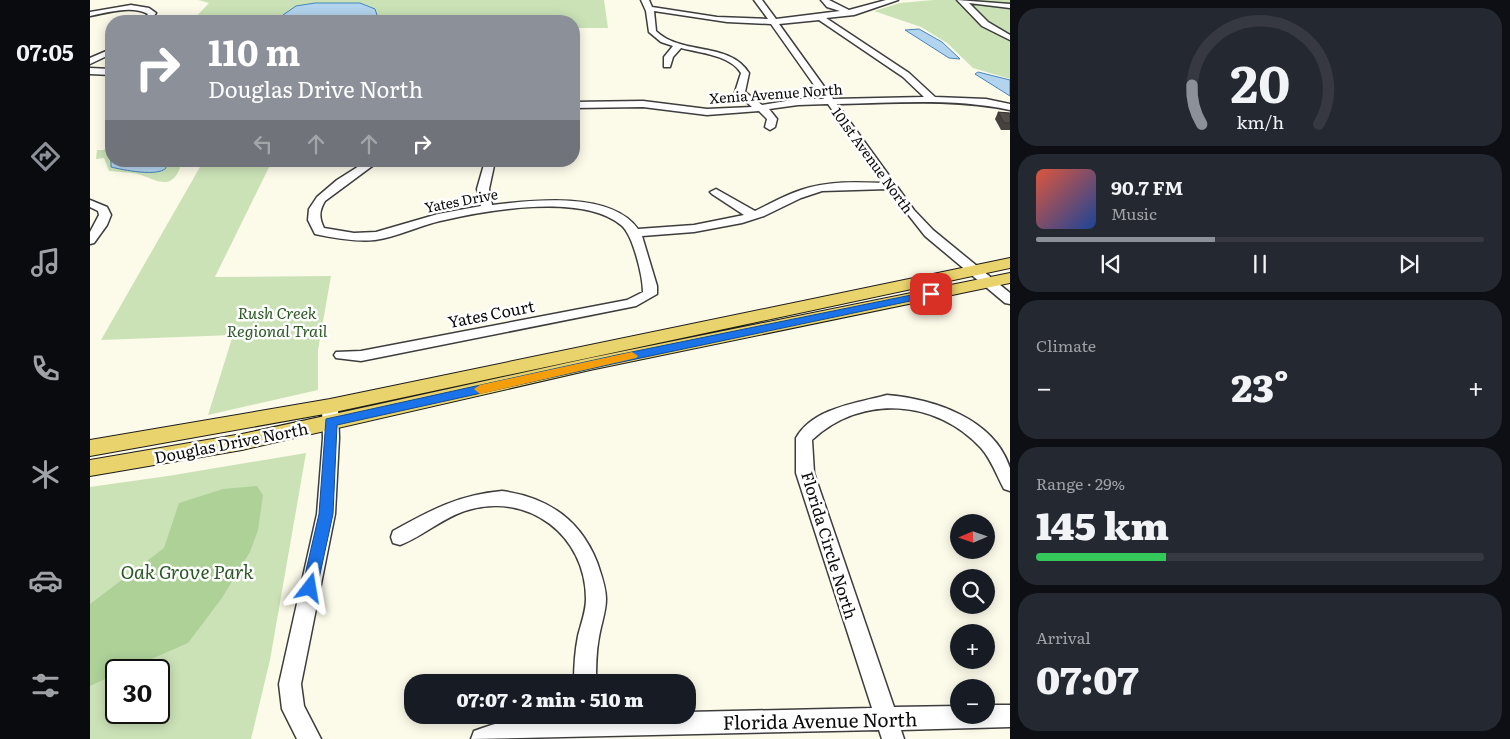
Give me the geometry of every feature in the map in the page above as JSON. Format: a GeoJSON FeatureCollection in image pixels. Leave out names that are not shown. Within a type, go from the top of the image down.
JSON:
{"type":"FeatureCollection","features":[{"type":"Feature","properties":{"kind":"main road"},"geometry":{"type":"LineString","coordinates":[[981,277],[1010,263]]}},
{"type":"Feature","properties":{"kind":"main road"},"geometry":{"type":"LineString","coordinates":[[981,277],[1010,278]]}},
{"type":"Feature","properties":{"kind":"main road","name":"Douglas Drive North"},"geometry":{"type":"LineString","coordinates":[[90,448],[330,414],[622,358],[981,277]]}},
{"type":"Feature","properties":{"kind":"main road","name":"Douglas Drive North"},"geometry":{"type":"LineString","coordinates":[[90,468],[242,442],[330,414]]}},
{"type":"Feature","properties":{"kind":"street"},"geometry":{"type":"LineString","coordinates":[[645,0],[651,10],[650,28],[654,34],[678,46],[718,55],[736,63],[745,75],[740,92],[743,98],[769,114],[772,119],[770,127]]}},
{"type":"Feature","properties":{"kind":"street","name":"101st Avenue North"},"geometry":{"type":"LineString","coordinates":[[758,0],[910,212],[929,233],[1010,300]]}},
{"type":"Feature","properties":{"kind":"street"},"geometry":{"type":"LineString","coordinates":[[825,0],[830,5],[851,13]]}},
{"type":"Feature","properties":{"kind":"street"},"geometry":{"type":"LineString","coordinates":[[651,10],[682,12],[724,20],[822,19],[851,13],[894,0]]}},
{"type":"Feature","properties":{"kind":"street"},"geometry":{"type":"LineString","coordinates":[[962,0],[1010,6]]}},
{"type":"Feature","properties":{"kind":"street"},"geometry":{"type":"LineString","coordinates":[[962,0],[985,24],[1010,38]]}},
{"type":"Feature","properties":{"kind":"street"},"geometry":{"type":"LineString","coordinates":[[90,14],[128,9],[146,9],[152,12],[150,15]]}},
{"type":"Feature","properties":{"kind":"street"},"geometry":{"type":"LineString","coordinates":[[822,19],[910,78],[932,100]]}},
{"type":"Feature","properties":{"kind":"street"},"geometry":{"type":"LineString","coordinates":[[667,65],[666,61],[672,51],[678,46]]}},
{"type":"Feature","properties":{"kind":"street"},"geometry":{"type":"LineString","coordinates":[[90,62],[105,54]]}},
{"type":"Feature","properties":{"kind":"street"},"geometry":{"type":"LineString","coordinates":[[90,71],[105,72]]}},
{"type":"Feature","properties":{"kind":"street","name":"Xenia Avenue North"},"geometry":{"type":"LineString","coordinates":[[580,105],[643,104],[707,112],[742,111],[758,107],[830,101],[932,100],[986,102],[1010,107]]}},
{"type":"Feature","properties":{"kind":"street","name":"Yates Drive"},"geometry":{"type":"LineString","coordinates":[[365,167],[324,196],[315,205],[313,215],[319,232],[349,237],[376,236],[435,219],[487,208],[566,204],[588,206],[618,215],[635,233],[650,286],[650,294],[646,298]]}},
{"type":"Feature","properties":{"kind":"street"},"geometry":{"type":"LineString","coordinates":[[487,208],[483,189],[488,167]]}},
{"type":"Feature","properties":{"kind":"street"},"geometry":{"type":"LineString","coordinates":[[635,233],[674,231],[726,224],[753,215],[811,190],[845,186],[892,186]]}},
{"type":"Feature","properties":{"kind":"street"},"geometry":{"type":"LineString","coordinates":[[716,192],[753,215]]}},
{"type":"Feature","properties":{"kind":"street"},"geometry":{"type":"LineString","coordinates":[[90,203],[102,208],[105,215],[90,240]]}},
{"type":"Feature","properties":{"kind":"street","name":"Yates Court"},"geometry":{"type":"LineString","coordinates":[[341,355],[361,356],[631,303],[646,298]]}},
{"type":"Feature","properties":{"kind":"street","name":"Florida Circle North"},"geometry":{"type":"LineString","coordinates":[[889,729],[805,473],[804,438],[817,426],[836,414],[886,401],[914,403],[943,412],[966,426],[988,445],[1010,484]]}},
{"type":"Feature","properties":{"kind":"street"},"geometry":{"type":"LineString","coordinates":[[308,736],[293,709],[290,684],[326,514],[330,414]]}},
{"type":"Feature","properties":{"kind":"street"},"geometry":{"type":"LineString","coordinates":[[400,537],[453,508],[479,500],[503,497],[524,501],[547,511],[566,526],[583,547],[593,570],[596,598],[585,655],[585,674]]}},
{"type":"Feature","properties":{"kind":"street","name":"Florida Avenue North"},"geometry":{"type":"LineString","coordinates":[[482,739],[532,727],[889,729],[1010,716]]}},
{"type":"Feature","properties":{"kind":"green space"},"geometry":{"type":"Polygon","coordinates":[[[198,0],[604,0],[608,28],[580,28],[580,15],[198,15],[209,3],[198,0]]]}},
{"type":"Feature","properties":{"kind":"green space"},"geometry":{"type":"Polygon","coordinates":[[[933,0],[1010,0],[1010,79],[973,68],[947,43],[921,27],[874,11],[900,3],[933,0]]]}},
{"type":"Feature","properties":{"kind":"green space"},"geometry":{"type":"Polygon","coordinates":[[[97,150],[104,150],[105,161],[104,158],[96,159],[97,150]]]}},
{"type":"Feature","properties":{"kind":"green space"},"geometry":{"type":"Polygon","coordinates":[[[107,167],[180,168],[176,176],[167,182],[134,173],[109,171],[107,167]]]}},
{"type":"Feature","properties":{"kind":"green space","name":"Rush Creek Regional Trail"},"geometry":{"type":"Polygon","coordinates":[[[200,167],[269,167],[215,277],[331,276],[318,350],[318,390],[208,415],[233,335],[101,340],[200,167]]]}},
{"type":"Feature","properties":{"kind":"green space","name":"Oak Grove Park"},"geometry":{"type":"Polygon","coordinates":[[[306,453],[270,660],[251,739],[90,739],[90,487],[306,453]]]}},
{"type":"Feature","properties":{"kind":"green space"},"geometry":{"type":"Polygon","coordinates":[[[257,486],[263,495],[258,530],[250,552],[222,598],[188,643],[151,659],[105,659],[105,679],[90,686],[90,604],[164,548],[179,503],[223,489],[257,486]]]}},
{"type":"Feature","properties":{"kind":"water"},"geometry":{"type":"Polygon","coordinates":[[[315,3],[360,3],[375,9],[377,15],[283,15],[296,6],[315,3]]]}},
{"type":"Feature","properties":{"kind":"water"},"geometry":{"type":"Polygon","coordinates":[[[919,29],[942,42],[960,59],[949,58],[905,30],[919,29]]]}},
{"type":"Feature","properties":{"kind":"water"},"geometry":{"type":"Polygon","coordinates":[[[978,72],[1010,80],[1010,96],[975,74],[978,72]]]}},
{"type":"Feature","properties":{"kind":"water"},"geometry":{"type":"Polygon","coordinates":[[[111,167],[166,168],[156,172],[132,171],[111,167]]]}},
{"type":"Feature","properties":{"kind":"building"},"geometry":{"type":"Polygon","coordinates":[[[998,112],[1010,113],[1010,123],[1004,123],[998,112]]]}},
{"type":"Feature","properties":{"kind":"slow traffic"},"geometry":{"type":"LineString","coordinates":[[480,389],[632,356]]}},
{"type":"Feature","properties":{"kind":"route"},"geometry":{"type":"LineString","coordinates":[[310,588],[326,514],[332,438],[331,422],[542,377],[590,364],[931,294]]}}]}
